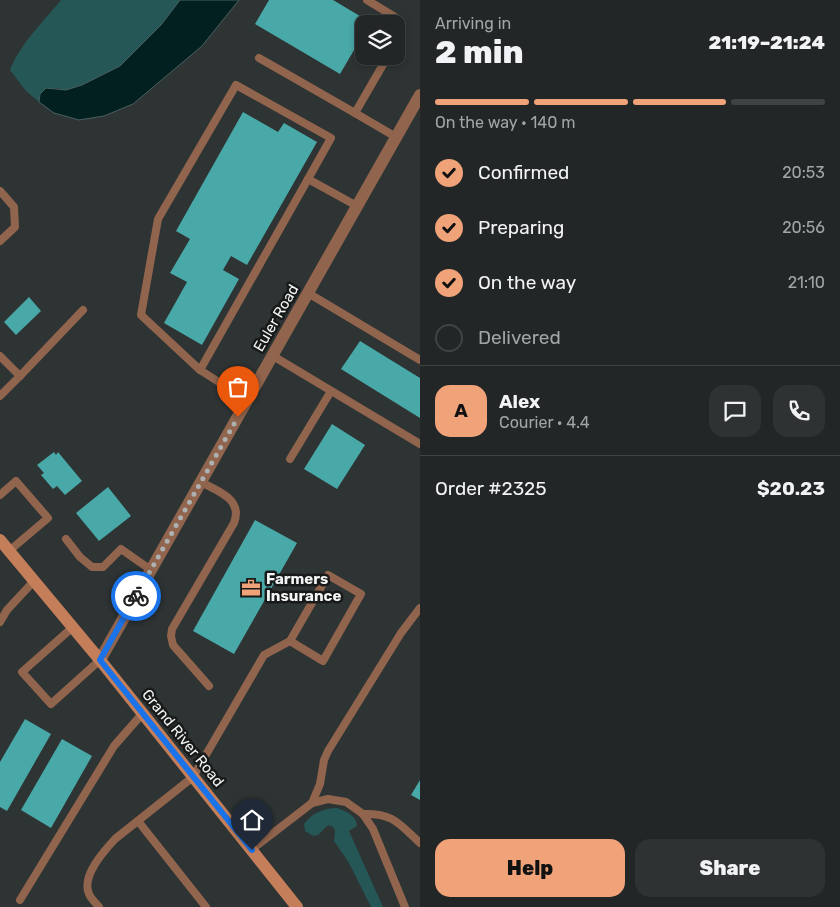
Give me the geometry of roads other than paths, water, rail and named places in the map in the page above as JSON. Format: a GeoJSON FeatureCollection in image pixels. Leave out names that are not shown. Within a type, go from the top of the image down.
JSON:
{"type":"FeatureCollection","features":[{"type":"Feature","properties":{"kind":"main road","name":"Grand River Road"},"geometry":{"type":"LineString","coordinates":[[0,540],[100,660],[297,907]]}},
{"type":"Feature","properties":{"kind":"street","name":"Euler Road"},"geometry":{"type":"LineString","coordinates":[[100,660],[420,95]]}},
{"type":"Feature","properties":{"kind":"lane"},"geometry":{"type":"LineString","coordinates":[[366,0],[392,15]]}},
{"type":"Feature","properties":{"kind":"lane"},"geometry":{"type":"LineString","coordinates":[[259,58],[396,138]]}},
{"type":"Feature","properties":{"kind":"lane"},"geometry":{"type":"LineString","coordinates":[[356,113],[383,65]]}},
{"type":"Feature","properties":{"kind":"lane"},"geometry":{"type":"LineString","coordinates":[[200,370],[331,138],[236,85],[158,219],[140,315],[200,370],[247,400]]}},
{"type":"Feature","properties":{"kind":"lane"},"geometry":{"type":"LineString","coordinates":[[308,179],[357,206]]}},
{"type":"Feature","properties":{"kind":"lane"},"geometry":{"type":"LineString","coordinates":[[0,191],[14,207],[14,227],[0,241]]}},
{"type":"Feature","properties":{"kind":"lane"},"geometry":{"type":"LineString","coordinates":[[308,293],[420,360]]}},
{"type":"Feature","properties":{"kind":"lane"},"geometry":{"type":"LineString","coordinates":[[0,396],[83,310]]}},
{"type":"Feature","properties":{"kind":"lane"},"geometry":{"type":"LineString","coordinates":[[0,356],[20,376]]}},
{"type":"Feature","properties":{"kind":"lane"},"geometry":{"type":"LineString","coordinates":[[272,356],[420,444]]}},
{"type":"Feature","properties":{"kind":"lane"},"geometry":{"type":"LineString","coordinates":[[290,459],[331,391]]}},
{"type":"Feature","properties":{"kind":"lane"},"geometry":{"type":"LineString","coordinates":[[0,495],[16,481],[48,518],[9,551]]}},
{"type":"Feature","properties":{"kind":"lane"},"geometry":{"type":"LineString","coordinates":[[201,482],[229,498],[235,506],[237,514],[229,532],[172,629],[171,636],[173,645],[209,686]]}},
{"type":"Feature","properties":{"kind":"lane"},"geometry":{"type":"LineString","coordinates":[[66,538],[80,557],[92,567],[103,567],[121,549],[151,570]]}},
{"type":"Feature","properties":{"kind":"lane"},"geometry":{"type":"LineString","coordinates":[[99,907],[88,894],[88,881],[92,868],[104,850],[115,839],[193,777],[264,655],[290,641],[328,575],[361,594],[323,661],[290,641]]}},
{"type":"Feature","properties":{"kind":"lane"},"geometry":{"type":"LineString","coordinates":[[1,619],[34,581]]}},
{"type":"Feature","properties":{"kind":"lane"},"geometry":{"type":"LineString","coordinates":[[312,803],[320,784],[324,760],[328,751],[401,633],[420,608]]}},
{"type":"Feature","properties":{"kind":"lane"},"geometry":{"type":"LineString","coordinates":[[73,627],[22,672],[51,704],[100,660]]}},
{"type":"Feature","properties":{"kind":"lane"},"geometry":{"type":"LineString","coordinates":[[20,900],[114,746],[142,714]]}},
{"type":"Feature","properties":{"kind":"lane"},"geometry":{"type":"LineString","coordinates":[[252,850],[312,803],[328,799],[346,802],[363,814],[373,829],[405,907]]}},
{"type":"Feature","properties":{"kind":"lane"},"geometry":{"type":"LineString","coordinates":[[363,814],[375,813],[389,816],[398,821],[420,843]]}},
{"type":"Feature","properties":{"kind":"lane"},"geometry":{"type":"LineString","coordinates":[[138,821],[206,907]]}},
{"type":"Feature","properties":{"kind":"place","name":"Farmers Insurance"},"geometry":{"type":"Point","coordinates":[251,588]}}]}
